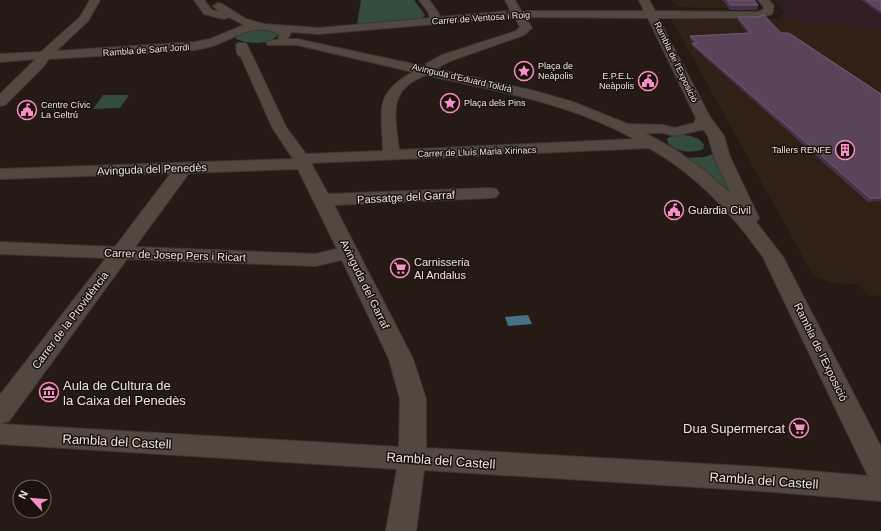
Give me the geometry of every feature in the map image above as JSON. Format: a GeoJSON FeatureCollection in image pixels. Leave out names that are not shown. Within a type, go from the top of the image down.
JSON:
{"type":"FeatureCollection","features":[{"type":"Feature","properties":{"kind":"street"},"geometry":{"type":"LineString","coordinates":[[0,102],[41,60],[84,20],[95,0]]}},
{"type":"Feature","properties":{"kind":"street"},"geometry":{"type":"LineString","coordinates":[[199,0],[208,12],[220,7],[242,10],[238,5]]}},
{"type":"Feature","properties":{"kind":"street"},"geometry":{"type":"LineString","coordinates":[[424,0],[433,12],[436,21]]}},
{"type":"Feature","properties":{"kind":"street"},"geometry":{"type":"LineString","coordinates":[[391,156],[389,103],[392,94],[402,83],[446,58],[520,33],[526,28],[510,0]]}},
{"type":"Feature","properties":{"kind":"street","name":"Rambla de l'Exposició"},"geometry":{"type":"LineString","coordinates":[[644,0],[704,118],[716,136],[722,157],[756,233]]}},
{"type":"Feature","properties":{"kind":"street","name":"Carrer de Ventosa i Roig"},"geometry":{"type":"LineString","coordinates":[[285,35],[310,31],[517,14],[757,15],[768,12],[769,6],[763,0]]}},
{"type":"Feature","properties":{"kind":"street"},"geometry":{"type":"LineString","coordinates":[[220,7],[242,21],[285,35]]}},
{"type":"Feature","properties":{"kind":"street"},"geometry":{"type":"LineString","coordinates":[[220,7],[233,33],[230,41],[254,47]]}},
{"type":"Feature","properties":{"kind":"street","name":"Rambla de Sant Jordi"},"geometry":{"type":"LineString","coordinates":[[0,58],[41,60],[195,46],[214,42],[233,33],[260,26]]}},
{"type":"Feature","properties":{"kind":"street","name":"Rambla de Sant Jordi"},"geometry":{"type":"LineString","coordinates":[[195,46],[254,47],[285,35]]}},
{"type":"Feature","properties":{"kind":"street","name":"Avinguda d'Eduard Toldrà"},"geometry":{"type":"LineString","coordinates":[[285,35],[426,70],[493,84],[549,99],[582,110],[625,128]]}},
{"type":"Feature","properties":{"kind":"street","name":"Avinguda del Garraf"},"geometry":{"type":"LineString","coordinates":[[254,47],[279,126],[302,162],[344,242],[348,254],[401,359],[413,399],[412,459],[401,531]]}},
{"type":"Feature","properties":{"kind":"street","name":"Rambla de Sant Jordi"},"geometry":{"type":"LineString","coordinates":[[6,70],[41,60]]}},
{"type":"Feature","properties":{"kind":"street"},"geometry":{"type":"LineString","coordinates":[[625,128],[663,129],[675,132],[701,126],[704,118]]}},
{"type":"Feature","properties":{"kind":"street","name":"Rambla de l'Exposició"},"geometry":{"type":"LineString","coordinates":[[625,128],[670,153],[699,175],[734,207],[756,233],[773,257],[881,474]]}},
{"type":"Feature","properties":{"kind":"street","name":"Carrer de Lluís Maria Xirinacs"},"geometry":{"type":"LineString","coordinates":[[302,162],[652,143]]}},
{"type":"Feature","properties":{"kind":"street","name":"Avinguda del Penedès"},"geometry":{"type":"LineString","coordinates":[[0,174],[184,168],[302,162]]}},
{"type":"Feature","properties":{"kind":"street","name":"Carrer de la Providència"},"geometry":{"type":"LineString","coordinates":[[0,414],[184,168]]}},
{"type":"Feature","properties":{"kind":"street","name":"Passatge del Garraf"},"geometry":{"type":"LineString","coordinates":[[322,200],[490,193]]}},
{"type":"Feature","properties":{"kind":"street","name":"Carrer de Josep Pers i Ricart"},"geometry":{"type":"LineString","coordinates":[[0,248],[315,260],[348,254]]}},
{"type":"Feature","properties":{"kind":"street","name":"Rambla del Castell"},"geometry":{"type":"LineString","coordinates":[[0,434],[775,480],[881,489]]}},
{"type":"Feature","properties":{"kind":"shaded area"},"geometry":{"type":"Polygon","coordinates":[[[672,0],[748,0],[757,9],[677,7],[672,0]]]}},
{"type":"Feature","properties":{"kind":"shaded area"},"geometry":{"type":"Polygon","coordinates":[[[775,0],[881,0],[881,28],[802,22],[779,18],[785,12],[775,0]]]}},
{"type":"Feature","properties":{"kind":"shaded area"},"geometry":{"type":"Polygon","coordinates":[[[779,18],[802,22],[881,28],[881,295],[869,296],[859,284],[832,283],[813,275],[671,19],[765,20],[779,18]]]}},
{"type":"Feature","properties":{"kind":"green space"},"geometry":{"type":"Polygon","coordinates":[[[361,0],[414,0],[425,15],[422,18],[357,24],[361,0]]]}},
{"type":"Feature","properties":{"kind":"green space"},"geometry":{"type":"Polygon","coordinates":[[[264,28],[277,32],[278,34],[270,41],[258,43],[236,39],[236,36],[239,33],[248,29],[264,28]]]}},
{"type":"Feature","properties":{"kind":"green space"},"geometry":{"type":"Polygon","coordinates":[[[103,95],[129,95],[120,108],[93,109],[103,95]]]}},
{"type":"Feature","properties":{"kind":"green space"},"geometry":{"type":"Polygon","coordinates":[[[679,135],[696,138],[704,145],[703,149],[689,152],[680,150],[668,143],[667,139],[672,136],[679,135]]]}},
{"type":"Feature","properties":{"kind":"green space"},"geometry":{"type":"Polygon","coordinates":[[[713,154],[730,194],[685,158],[704,157],[713,154]]]}},
{"type":"Feature","properties":{"kind":"water"},"geometry":{"type":"Polygon","coordinates":[[[528,315],[532,324],[508,326],[505,317],[528,315]]]}},
{"type":"Feature","properties":{"kind":"building"},"geometry":{"type":"Polygon","coordinates":[[[727,0],[754,0],[758,5],[731,5],[727,0]]]}},
{"type":"Feature","properties":{"kind":"building"},"geometry":{"type":"Polygon","coordinates":[[[866,0],[881,0],[881,11],[866,0]]]}},
{"type":"Feature","properties":{"kind":"building","name":"Tallers RENFE"},"geometry":{"type":"Polygon","coordinates":[[[764,15],[781,33],[789,33],[881,94],[881,198],[870,198],[692,43],[698,43],[690,36],[751,33],[738,17],[758,17],[764,15]]]}},
{"type":"Feature","properties":{"kind":"place","name":"Plaça de Neàpolis"},"geometry":{"type":"Point","coordinates":[524,71]}},
{"type":"Feature","properties":{"kind":"place","name":"E.P.E.L. Neàpolis"},"geometry":{"type":"Point","coordinates":[648,81]}},
{"type":"Feature","properties":{"kind":"place","name":"Plaça dels Pins"},"geometry":{"type":"Point","coordinates":[450,103]}},
{"type":"Feature","properties":{"kind":"place","name":"Centre Cívic La Geltrú"},"geometry":{"type":"Point","coordinates":[27,110]}},
{"type":"Feature","properties":{"kind":"place","name":"Tallers RENFE"},"geometry":{"type":"Point","coordinates":[845,150]}},
{"type":"Feature","properties":{"kind":"place","name":"Guàrdia Civil"},"geometry":{"type":"Point","coordinates":[674,210]}},
{"type":"Feature","properties":{"kind":"place","name":"Carnisseria Al Andalus"},"geometry":{"type":"Point","coordinates":[400,268]}},
{"type":"Feature","properties":{"kind":"place","name":"Aula de Cultura de la Caixa del Penedès"},"geometry":{"type":"Point","coordinates":[49,392]}},
{"type":"Feature","properties":{"kind":"place","name":"Dua Supermercat"},"geometry":{"type":"Point","coordinates":[799,428]}}]}
